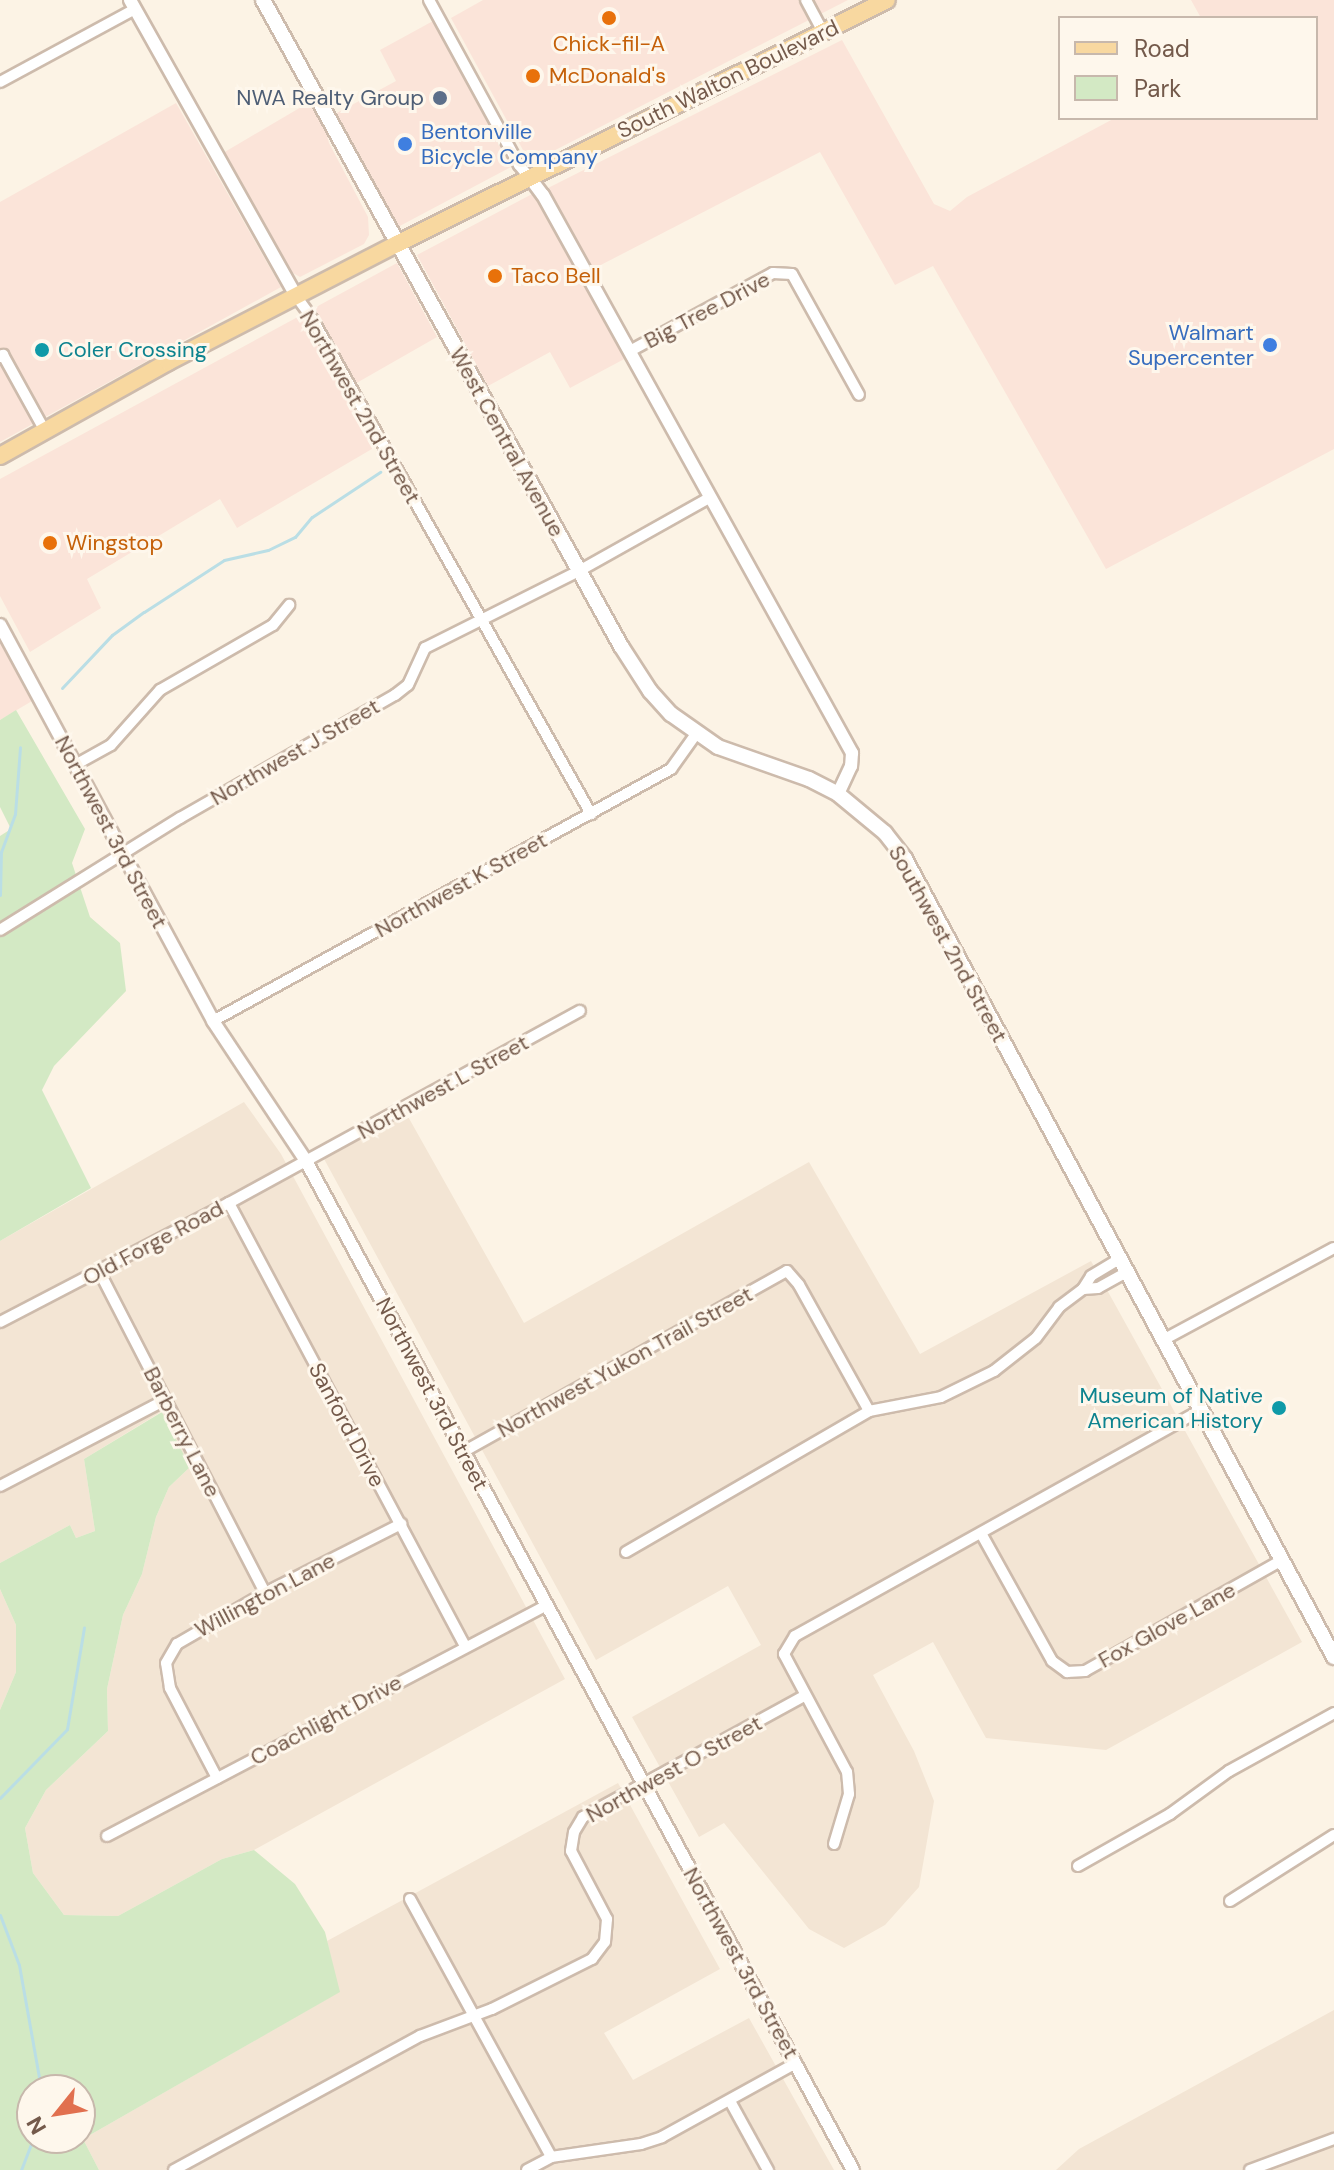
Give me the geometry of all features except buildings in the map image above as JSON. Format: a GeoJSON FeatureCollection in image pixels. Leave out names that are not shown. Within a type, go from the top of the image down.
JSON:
{"type":"FeatureCollection","features":[{"type":"Feature","properties":{"kind":"main road","name":"West Central Avenue"},"geometry":{"type":"LineString","coordinates":[[263,0],[579,571],[650,691],[696,734],[746,760],[809,779],[838,794]]}},
{"type":"Feature","properties":{"kind":"main road","name":"South Walton Boulevard"},"geometry":{"type":"LineString","coordinates":[[0,456],[397,244],[887,0]]}},
{"type":"Feature","properties":{"kind":"main road","name":"Southwest 2nd Street"},"geometry":{"type":"LineString","coordinates":[[838,794],[885,833],[905,859],[1334,1657]]}},
{"type":"Feature","properties":{"kind":"street"},"geometry":{"type":"LineString","coordinates":[[429,0],[519,165],[543,195],[852,753],[851,766],[838,794]]}},
{"type":"Feature","properties":{"kind":"street"},"geometry":{"type":"LineString","coordinates":[[806,0],[823,32]]}},
{"type":"Feature","properties":{"kind":"street"},"geometry":{"type":"LineString","coordinates":[[0,82],[132,4]]}},
{"type":"Feature","properties":{"kind":"street","name":"Northwest 2nd Street"},"geometry":{"type":"LineString","coordinates":[[132,4],[591,814]]}},
{"type":"Feature","properties":{"kind":"street","name":"Big Tree Drive"},"geometry":{"type":"LineString","coordinates":[[630,351],[773,273],[792,274],[859,395]]}},
{"type":"Feature","properties":{"kind":"street"},"geometry":{"type":"LineString","coordinates":[[0,357],[3,355],[45,431]]}},
{"type":"Feature","properties":{"kind":"street","name":"Northwest J Street"},"geometry":{"type":"LineString","coordinates":[[0,930],[180,818],[395,695],[408,685],[425,648],[579,571],[711,497]]}},
{"type":"Feature","properties":{"kind":"street"},"geometry":{"type":"LineString","coordinates":[[75,765],[111,745],[160,690],[273,625],[289,605]]}},
{"type":"Feature","properties":{"kind":"street","name":"Northwest 3rd Street"},"geometry":{"type":"LineString","coordinates":[[0,625],[213,1021],[306,1161],[853,2170]]}},
{"type":"Feature","properties":{"kind":"street","name":"Northwest K Street"},"geometry":{"type":"LineString","coordinates":[[213,1021],[671,769],[696,734]]}},
{"type":"Feature","properties":{"kind":"street","name":"Northwest L Street"},"geometry":{"type":"LineString","coordinates":[[306,1161],[580,1011]]}},
{"type":"Feature","properties":{"kind":"street","name":"Old Forge Road"},"geometry":{"type":"LineString","coordinates":[[0,1322],[306,1161]]}},
{"type":"Feature","properties":{"kind":"street","name":"Sanford Drive"},"geometry":{"type":"LineString","coordinates":[[229,1203],[465,1646]]}},
{"type":"Feature","properties":{"kind":"street"},"geometry":{"type":"LineString","coordinates":[[1163,1340],[1334,1248]]}},
{"type":"Feature","properties":{"kind":"street"},"geometry":{"type":"LineString","coordinates":[[626,1552],[869,1411],[941,1397],[994,1371],[1019,1354],[1059,1307],[1083,1289],[1091,1276],[1123,1266]]}},
{"type":"Feature","properties":{"kind":"street","name":"Barberry Lane"},"geometry":{"type":"LineString","coordinates":[[99,1271],[265,1593]]}},
{"type":"Feature","properties":{"kind":"street","name":"Northwest Yukon Trail Street"},"geometry":{"type":"LineString","coordinates":[[463,1452],[787,1271],[799,1285],[869,1411]]}},
{"type":"Feature","properties":{"kind":"street"},"geometry":{"type":"LineString","coordinates":[[0,1486],[165,1400]]}},
{"type":"Feature","properties":{"kind":"street"},"geometry":{"type":"LineString","coordinates":[[834,1844],[849,1794],[847,1772],[784,1654],[795,1636],[982,1535],[1201,1410]]}},
{"type":"Feature","properties":{"kind":"street","name":"Willington Lane"},"geometry":{"type":"LineString","coordinates":[[217,1778],[170,1688],[166,1663],[177,1644],[265,1593],[401,1524]]}},
{"type":"Feature","properties":{"kind":"street","name":"Fox Glove Lane"},"geometry":{"type":"LineString","coordinates":[[982,1535],[1052,1661],[1067,1672],[1085,1671],[1282,1560]]}},
{"type":"Feature","properties":{"kind":"street","name":"Coachlight Drive"},"geometry":{"type":"LineString","coordinates":[[107,1836],[545,1606]]}},
{"type":"Feature","properties":{"kind":"street","name":"Northwest O Street"},"geometry":{"type":"LineString","coordinates":[[174,2170],[420,2036],[492,2009],[592,1959],[605,1942],[607,1919],[571,1851],[574,1832],[583,1817],[644,1787],[804,1696]]}},
{"type":"Feature","properties":{"kind":"street"},"geometry":{"type":"LineString","coordinates":[[1078,1866],[1170,1814],[1229,1771],[1334,1713]]}},
{"type":"Feature","properties":{"kind":"street"},"geometry":{"type":"LineString","coordinates":[[1230,1901],[1334,1835]]}},
{"type":"Feature","properties":{"kind":"street"},"geometry":{"type":"LineString","coordinates":[[410,1899],[551,2157]]}},
{"type":"Feature","properties":{"kind":"street"},"geometry":{"type":"LineString","coordinates":[[527,2170],[551,2157],[641,2144],[662,2137],[796,2063]]}},
{"type":"Feature","properties":{"kind":"street"},"geometry":{"type":"LineString","coordinates":[[730,2101],[768,2170]]}},
{"type":"Feature","properties":{"kind":"street"},"geometry":{"type":"LineString","coordinates":[[1250,2170],[1334,2139]]}},
{"type":"Feature","properties":{"kind":"shaded area"},"geometry":{"type":"Polygon","coordinates":[[[483,0],[848,0],[530,163],[451,18],[483,0]]]}},
{"type":"Feature","properties":{"kind":"shaded area"},"geometry":{"type":"Polygon","coordinates":[[[1191,0],[1334,0],[1334,449],[1106,569],[933,266],[895,285],[820,152],[593,269],[548,188],[842,40],[934,204],[950,211],[967,197],[1111,120],[1318,120],[1318,16],[1200,16],[1191,0]]]}},
{"type":"Feature","properties":{"kind":"shaded area"},"geometry":{"type":"Polygon","coordinates":[[[433,21],[511,167],[396,228],[335,114],[396,81],[380,50],[433,21]]]}},
{"type":"Feature","properties":{"kind":"shaded area"},"geometry":{"type":"Polygon","coordinates":[[[176,103],[281,287],[0,442],[0,202],[176,103]]]}},
{"type":"Feature","properties":{"kind":"shaded area"},"geometry":{"type":"Polygon","coordinates":[[[308,103],[325,128],[329,143],[368,217],[369,235],[364,244],[300,277],[286,269],[223,153],[308,103]]]}},
{"type":"Feature","properties":{"kind":"shaded area"},"geometry":{"type":"Polygon","coordinates":[[[536,192],[628,357],[570,388],[550,352],[488,386],[417,255],[536,192]]]}},
{"type":"Feature","properties":{"kind":"shaded area"},"geometry":{"type":"Polygon","coordinates":[[[397,263],[437,337],[346,389],[377,446],[237,528],[220,499],[87,579],[101,608],[30,652],[0,596],[0,479],[397,263]]]}},
{"type":"Feature","properties":{"kind":"shaded area"},"geometry":{"type":"Polygon","coordinates":[[[0,642],[32,701],[0,720],[0,642]]]}},
{"type":"Feature","properties":{"kind":"shaded area"},"geometry":{"type":"Polygon","coordinates":[[[244,1102],[281,1154],[565,1679],[254,1850],[222,1859],[118,1916],[64,1915],[33,1873],[25,1828],[46,1790],[108,1731],[107,1689],[123,1615],[142,1574],[156,1517],[169,1487],[190,1467],[161,1412],[84,1459],[95,1531],[76,1538],[70,1525],[0,1563],[0,1241],[244,1102]]]}},
{"type":"Feature","properties":{"kind":"shaded area"},"geometry":{"type":"Polygon","coordinates":[[[406,1113],[524,1323],[809,1162],[920,1354],[1091,1261],[1302,1642],[1106,1750],[986,1738],[933,1642],[873,1675],[914,1751],[934,1801],[919,1887],[885,1925],[844,1948],[809,1929],[724,1823],[699,1837],[632,1717],[761,1645],[728,1586],[596,1660],[323,1157],[406,1113]]]}},
{"type":"Feature","properties":{"kind":"shaded area"},"geometry":{"type":"Polygon","coordinates":[[[0,1589],[16,1625],[16,1672],[0,1710],[0,1589]]]}},
{"type":"Feature","properties":{"kind":"shaded area"},"geometry":{"type":"Polygon","coordinates":[[[618,1783],[720,1969],[604,2033],[633,2080],[749,2018],[834,2170],[99,2170],[91,2154],[96,2154],[96,2132],[339,1992],[327,1941],[618,1783]]]}},
{"type":"Feature","properties":{"kind":"shaded area"},"geometry":{"type":"Polygon","coordinates":[[[1334,2010],[1334,2170],[1056,2170],[1079,2149],[1334,2010]]]}},
{"type":"Feature","properties":{"kind":"green space"},"geometry":{"type":"Polygon","coordinates":[[[16,710],[85,829],[72,863],[90,917],[120,943],[126,991],[54,1066],[42,1090],[91,1188],[0,1241],[0,836],[11,829],[0,807],[0,720],[16,710]]]}},
{"type":"Feature","properties":{"kind":"green space"},"geometry":{"type":"Polygon","coordinates":[[[162,1412],[190,1467],[169,1487],[156,1517],[142,1574],[123,1615],[107,1689],[108,1731],[46,1790],[25,1828],[33,1873],[64,1915],[118,1916],[222,1859],[254,1850],[295,1884],[325,1932],[340,1992],[96,2132],[96,2074],[16,2074],[16,2154],[91,2154],[99,2170],[0,2170],[0,1710],[16,1672],[16,1625],[0,1589],[0,1563],[70,1525],[76,1538],[95,1531],[84,1459],[162,1412]]]}},
{"type":"Feature","properties":{"kind":"waterway"},"geometry":{"type":"LineString","coordinates":[[62,688],[112,635],[144,612],[224,560],[268,550],[295,537],[312,517],[380,472]]}},
{"type":"Feature","properties":{"kind":"waterway"},"geometry":{"type":"LineString","coordinates":[[0,895],[1,852],[15,814],[20,747]]}},
{"type":"Feature","properties":{"kind":"waterway"},"geometry":{"type":"LineString","coordinates":[[0,1798],[67,1729],[84,1627]]}},
{"type":"Feature","properties":{"kind":"waterway"},"geometry":{"type":"LineString","coordinates":[[0,1915],[19,1965],[38,2074]]}},
{"type":"Feature","properties":{"kind":"waterway"},"geometry":{"type":"LineString","coordinates":[[21,2170],[27,2154]]}},
{"type":"Feature","properties":{"kind":"place","name":"Chick-fil-A"},"geometry":{"type":"Point","coordinates":[609,18]}},
{"type":"Feature","properties":{"kind":"place","name":"McDonald's"},"geometry":{"type":"Point","coordinates":[533,76]}},
{"type":"Feature","properties":{"kind":"place","name":"NWA Realty Group"},"geometry":{"type":"Point","coordinates":[440,98]}},
{"type":"Feature","properties":{"kind":"place","name":"Bentonville Bicycle Company"},"geometry":{"type":"Point","coordinates":[405,144]}},
{"type":"Feature","properties":{"kind":"place","name":"Taco Bell"},"geometry":{"type":"Point","coordinates":[495,276]}},
{"type":"Feature","properties":{"kind":"place","name":"Walmart Supercenter"},"geometry":{"type":"Point","coordinates":[1270,345]}},
{"type":"Feature","properties":{"kind":"place","name":"Coler Crossing"},"geometry":{"type":"Point","coordinates":[42,350]}},
{"type":"Feature","properties":{"kind":"place","name":"Wingstop"},"geometry":{"type":"Point","coordinates":[50,543]}},
{"type":"Feature","properties":{"kind":"place","name":"Museum of Native American History"},"geometry":{"type":"Point","coordinates":[1279,1408]}}]}
